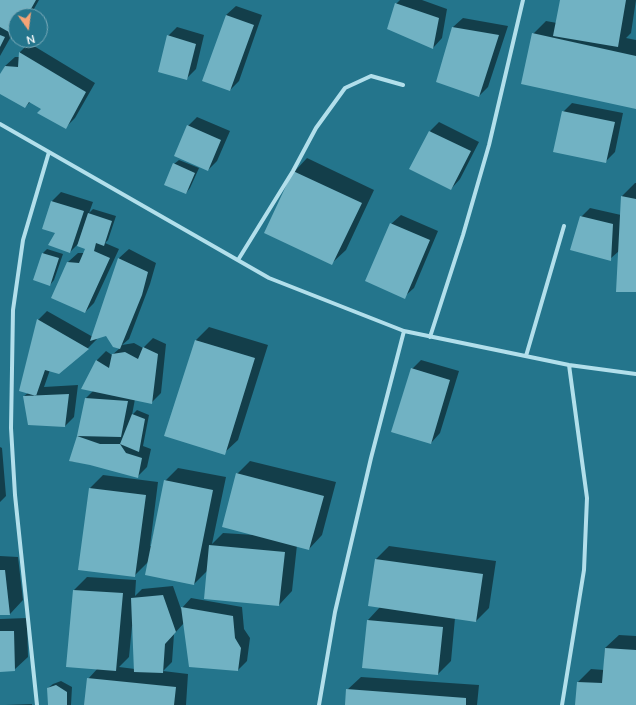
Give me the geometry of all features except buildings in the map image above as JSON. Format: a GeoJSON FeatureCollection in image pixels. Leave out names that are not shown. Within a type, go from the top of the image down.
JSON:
{"type":"FeatureCollection","features":[{"type":"Feature","properties":{"kind":"street"},"geometry":{"type":"LineString","coordinates":[[430,337],[463,235],[489,145],[523,0]]}},
{"type":"Feature","properties":{"kind":"street"},"geometry":{"type":"LineString","coordinates":[[238,260],[293,171],[316,128],[345,88],[371,76],[403,85]]}},
{"type":"Feature","properties":{"kind":"street"},"geometry":{"type":"LineString","coordinates":[[0,124],[269,278],[404,331],[569,365],[636,374]]}},
{"type":"Feature","properties":{"kind":"street"},"geometry":{"type":"LineString","coordinates":[[37,705],[14,495],[11,428],[13,310],[23,240],[49,152]]}},
{"type":"Feature","properties":{"kind":"street"},"geometry":{"type":"LineString","coordinates":[[526,356],[564,226]]}},
{"type":"Feature","properties":{"kind":"street"},"geometry":{"type":"LineString","coordinates":[[319,705],[334,612],[371,458],[404,331]]}},
{"type":"Feature","properties":{"kind":"street"},"geometry":{"type":"LineString","coordinates":[[562,705],[584,570],[587,498],[569,365]]}}]}
